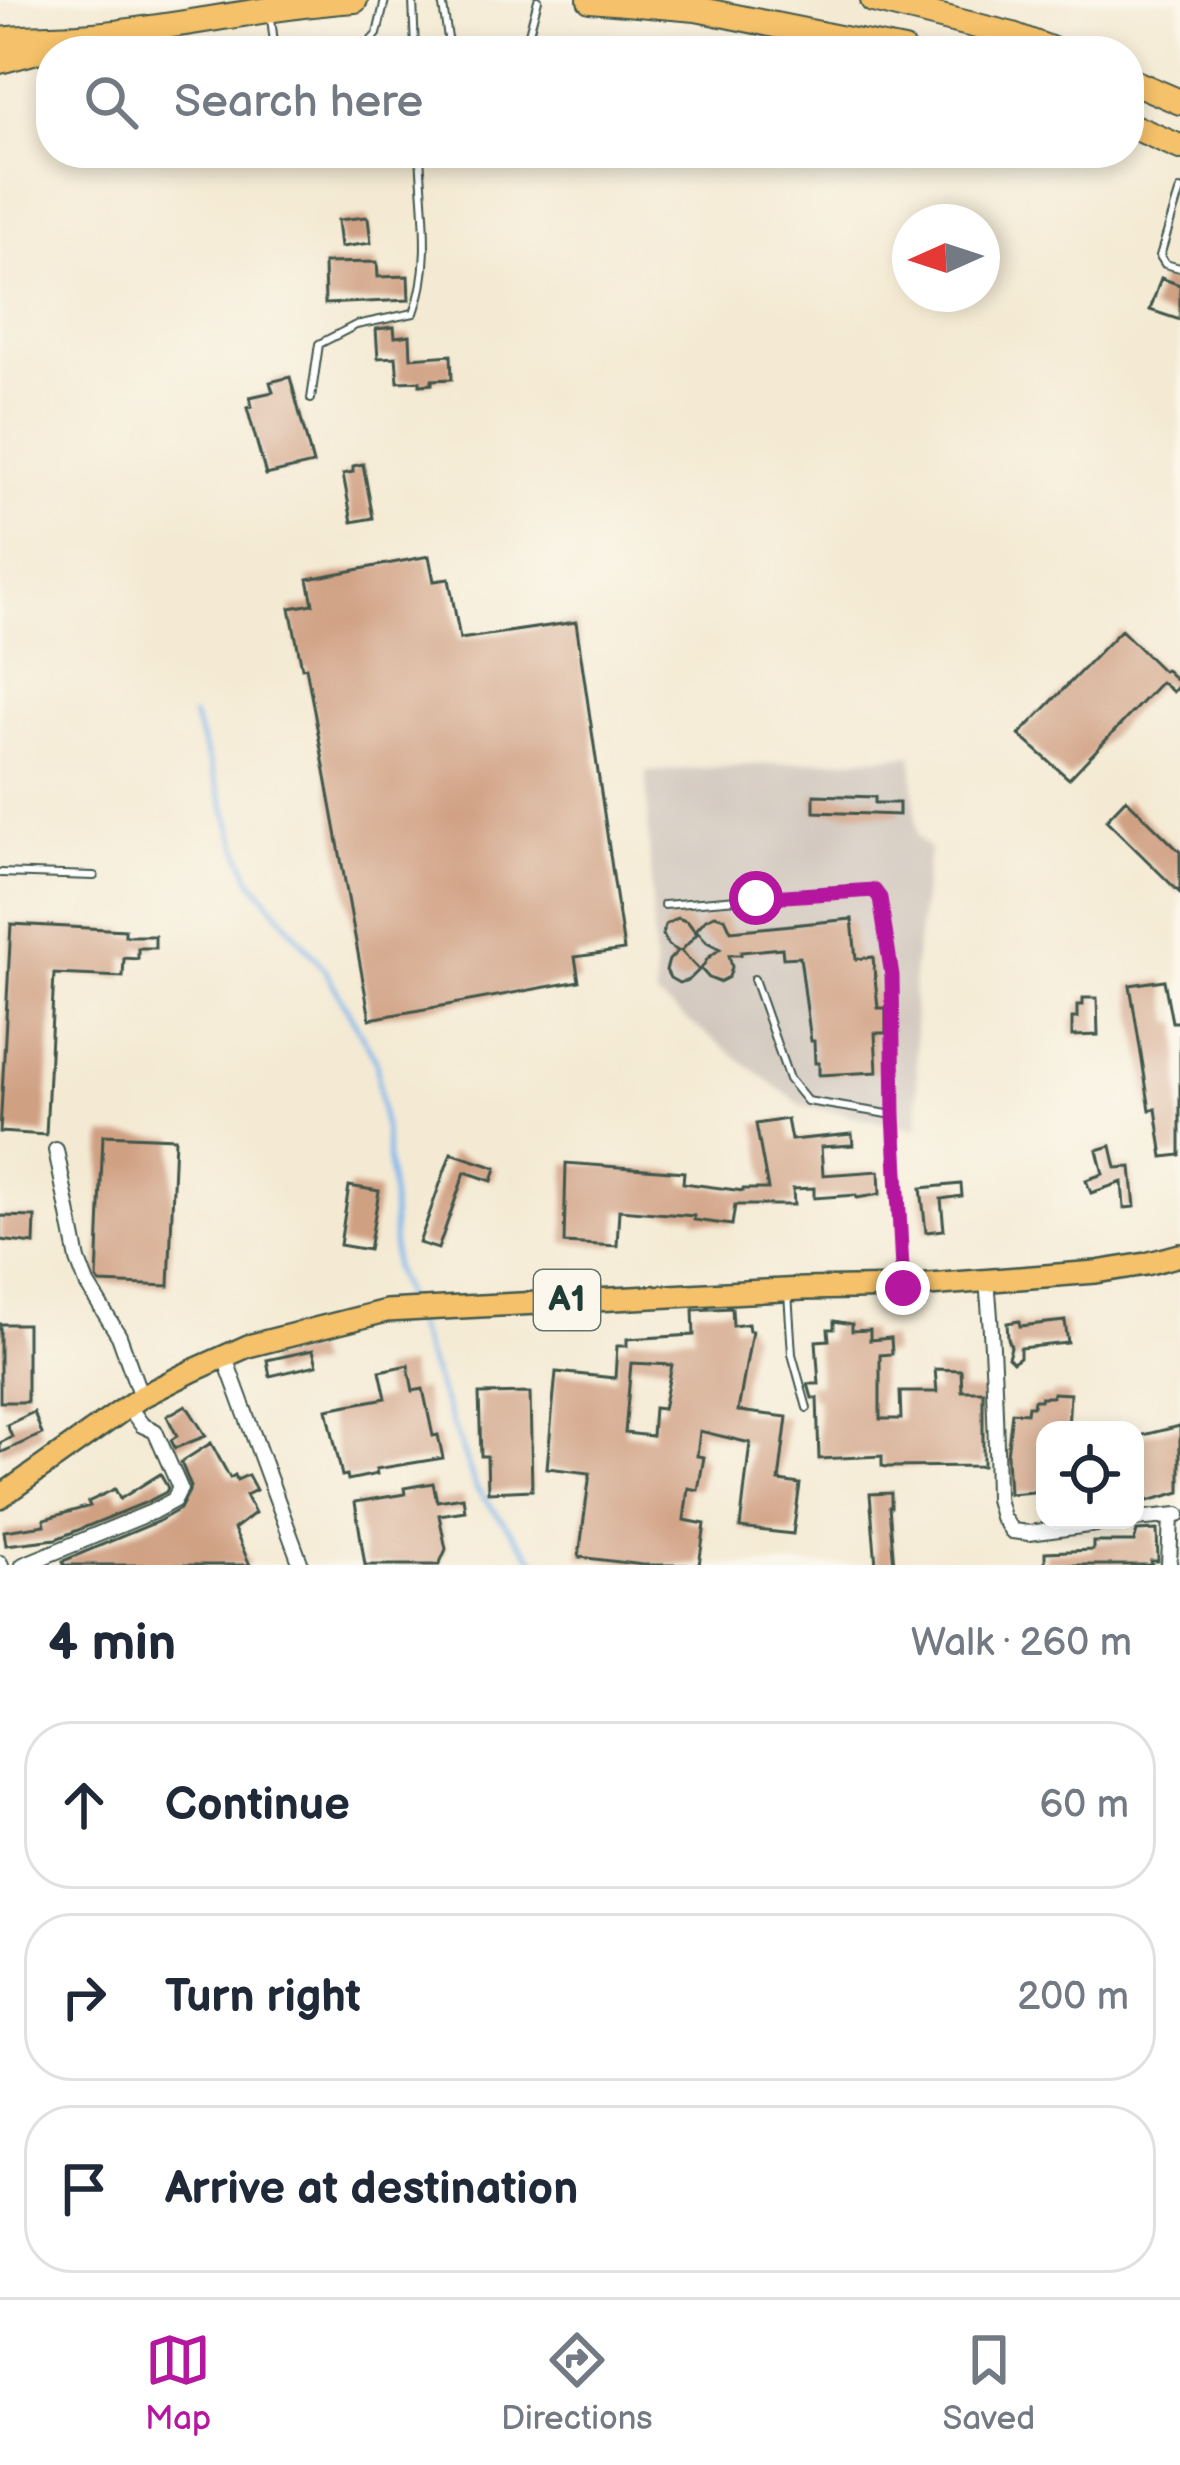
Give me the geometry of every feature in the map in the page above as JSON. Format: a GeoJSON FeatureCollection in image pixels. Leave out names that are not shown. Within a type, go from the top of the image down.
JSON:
{"type":"FeatureCollection","features":[{"type":"Feature","properties":{"kind":"highway"},"geometry":{"type":"LineString","coordinates":[[0,40],[92,36],[270,8],[355,0]]}},
{"type":"Feature","properties":{"kind":"highway"},"geometry":{"type":"LineString","coordinates":[[590,0],[697,9],[789,36]]}},
{"type":"Feature","properties":{"kind":"highway"},"geometry":{"type":"LineString","coordinates":[[873,0],[931,7],[1016,36]]}},
{"type":"Feature","properties":{"kind":"highway"},"geometry":{"type":"LineString","coordinates":[[0,61],[36,51]]}},
{"type":"Feature","properties":{"kind":"highway"},"geometry":{"type":"LineString","coordinates":[[1144,86],[1180,102]]}},
{"type":"Feature","properties":{"kind":"highway"},"geometry":{"type":"LineString","coordinates":[[1144,131],[1180,147]]}},
{"type":"Feature","properties":{"kind":"highway","name":"A1"},"geometry":{"type":"LineString","coordinates":[[0,1497],[134,1401],[192,1371],[248,1346],[386,1311],[903,1288],[1096,1272],[1180,1255]]}},
{"type":"Feature","properties":{"kind":"street"},"geometry":{"type":"LineString","coordinates":[[23,1565],[152,1512],[174,1499],[179,1488],[155,1431],[142,1425],[118,1336],[78,1260],[56,1150]]}},
{"type":"Feature","properties":{"kind":"street"},"geometry":{"type":"LineString","coordinates":[[988,1281],[997,1499],[1002,1517],[1012,1531],[1060,1529]]}},
{"type":"Feature","properties":{"kind":"street"},"geometry":{"type":"LineString","coordinates":[[225,1358],[302,1565]]}},
{"type":"Feature","properties":{"kind":"street"},"geometry":{"type":"LineString","coordinates":[[1144,1519],[1176,1515],[1168,1565]]}},
{"type":"Feature","properties":{"kind":"lane"},"geometry":{"type":"LineString","coordinates":[[374,36],[385,0]]}},
{"type":"Feature","properties":{"kind":"lane"},"geometry":{"type":"LineString","coordinates":[[413,0],[415,36]]}},
{"type":"Feature","properties":{"kind":"lane"},"geometry":{"type":"LineString","coordinates":[[442,0],[448,36]]}},
{"type":"Feature","properties":{"kind":"lane"},"geometry":{"type":"LineString","coordinates":[[528,36],[538,0]]}},
{"type":"Feature","properties":{"kind":"lane"},"geometry":{"type":"LineString","coordinates":[[270,8],[273,36]]}},
{"type":"Feature","properties":{"kind":"lane"},"geometry":{"type":"LineString","coordinates":[[311,399],[319,344],[356,325],[415,313],[423,290],[425,259],[421,168]]}},
{"type":"Feature","properties":{"kind":"lane"},"geometry":{"type":"LineString","coordinates":[[1180,190],[1176,223],[1160,256],[1165,264],[1180,268]]}},
{"type":"Feature","properties":{"kind":"lane"},"geometry":{"type":"LineString","coordinates":[[0,873],[94,876]]}},
{"type":"Feature","properties":{"kind":"lane"},"geometry":{"type":"LineString","coordinates":[[664,905],[874,890],[880,898],[892,976],[903,1288]]}},
{"type":"Feature","properties":{"kind":"lane"},"geometry":{"type":"LineString","coordinates":[[754,979],[789,1079],[808,1101],[894,1115]]}},
{"type":"Feature","properties":{"kind":"lane"},"geometry":{"type":"LineString","coordinates":[[787,1290],[792,1354],[806,1408]]}},
{"type":"Feature","properties":{"kind":"shaded area"},"geometry":{"type":"Polygon","coordinates":[[[912,755],[917,835],[929,850],[913,976],[919,1129],[801,1105],[656,997],[646,772],[912,755]]]}},
{"type":"Feature","properties":{"kind":"building"},"geometry":{"type":"Polygon","coordinates":[[[366,217],[371,243],[341,247],[338,220],[366,217]]]}},
{"type":"Feature","properties":{"kind":"building"},"geometry":{"type":"Polygon","coordinates":[[[377,262],[378,277],[408,276],[409,300],[325,304],[324,263],[377,262]]]}},
{"type":"Feature","properties":{"kind":"building"},"geometry":{"type":"Polygon","coordinates":[[[1161,278],[1180,285],[1180,320],[1150,310],[1161,278]]]}},
{"type":"Feature","properties":{"kind":"building"},"geometry":{"type":"Polygon","coordinates":[[[394,327],[395,337],[410,335],[411,358],[451,355],[452,379],[420,385],[420,381],[398,382],[396,357],[378,358],[376,329],[394,327]]]}},
{"type":"Feature","properties":{"kind":"building"},"geometry":{"type":"Polygon","coordinates":[[[290,377],[313,464],[266,475],[247,408],[252,407],[250,397],[273,392],[270,382],[290,377]]]}},
{"type":"Feature","properties":{"kind":"building"},"geometry":{"type":"Polygon","coordinates":[[[363,464],[373,518],[352,522],[343,474],[363,464]]]}},
{"type":"Feature","properties":{"kind":"building"},"geometry":{"type":"Polygon","coordinates":[[[429,556],[434,581],[449,579],[460,639],[576,622],[624,950],[575,957],[579,981],[370,1019],[306,667],[302,668],[290,608],[313,604],[308,579],[429,556]]]}},
{"type":"Feature","properties":{"kind":"building"},"geometry":{"type":"Polygon","coordinates":[[[1121,630],[1180,684],[1173,692],[1161,682],[1069,779],[1019,735],[1121,630]]]}},
{"type":"Feature","properties":{"kind":"building"},"geometry":{"type":"Polygon","coordinates":[[[814,795],[875,797],[875,803],[899,803],[899,815],[814,812],[814,795]]]}},
{"type":"Feature","properties":{"kind":"building"},"geometry":{"type":"Polygon","coordinates":[[[1126,799],[1180,852],[1180,893],[1106,820],[1126,799]]]}},
{"type":"Feature","properties":{"kind":"building"},"geometry":{"type":"Polygon","coordinates":[[[715,915],[725,918],[731,931],[852,919],[856,959],[873,957],[878,1008],[886,1008],[886,1033],[875,1033],[877,1072],[819,1075],[800,957],[783,958],[782,948],[741,952],[729,955],[729,977],[719,982],[709,978],[701,969],[720,949],[696,930],[715,915]]]}},
{"type":"Feature","properties":{"kind":"building"},"geometry":{"type":"Polygon","coordinates":[[[678,918],[697,934],[681,951],[699,970],[679,983],[666,970],[678,951],[663,935],[665,925],[678,918]]]}},
{"type":"Feature","properties":{"kind":"building"},"geometry":{"type":"Polygon","coordinates":[[[11,924],[155,936],[155,948],[138,948],[138,959],[124,958],[123,977],[54,974],[46,1135],[0,1132],[11,924]]]}},
{"type":"Feature","properties":{"kind":"building"},"geometry":{"type":"Polygon","coordinates":[[[1164,980],[1172,1022],[1180,1022],[1180,1155],[1163,1157],[1156,1109],[1150,1110],[1130,985],[1164,980]]]}},
{"type":"Feature","properties":{"kind":"building"},"geometry":{"type":"Polygon","coordinates":[[[1083,998],[1097,998],[1098,1035],[1072,1036],[1072,1018],[1077,1018],[1077,1005],[1083,1005],[1083,998]]]}},
{"type":"Feature","properties":{"kind":"building"},"geometry":{"type":"Polygon","coordinates":[[[787,1119],[791,1140],[852,1134],[853,1145],[821,1147],[823,1175],[879,1171],[880,1194],[814,1198],[814,1188],[793,1189],[794,1205],[735,1205],[732,1225],[694,1220],[694,1216],[619,1210],[617,1246],[564,1243],[566,1163],[684,1172],[683,1183],[743,1191],[768,1189],[756,1124],[787,1119]]]}},
{"type":"Feature","properties":{"kind":"building"},"geometry":{"type":"Polygon","coordinates":[[[103,1135],[175,1138],[169,1286],[100,1283],[97,1279],[103,1135]]]}},
{"type":"Feature","properties":{"kind":"building"},"geometry":{"type":"Polygon","coordinates":[[[1111,1146],[1116,1168],[1131,1167],[1135,1207],[1124,1208],[1122,1182],[1091,1193],[1086,1180],[1103,1174],[1097,1150],[1111,1146]]]}},
{"type":"Feature","properties":{"kind":"building"},"geometry":{"type":"Polygon","coordinates":[[[451,1153],[496,1168],[492,1181],[465,1172],[438,1249],[419,1243],[451,1153]]]}},
{"type":"Feature","properties":{"kind":"building"},"geometry":{"type":"Polygon","coordinates":[[[961,1184],[962,1196],[941,1199],[944,1230],[926,1232],[921,1188],[961,1184]]]}},
{"type":"Feature","properties":{"kind":"building"},"geometry":{"type":"Polygon","coordinates":[[[349,1186],[379,1191],[369,1250],[340,1245],[349,1186]]]}},
{"type":"Feature","properties":{"kind":"building"},"geometry":{"type":"Polygon","coordinates":[[[0,1216],[35,1217],[34,1244],[0,1240],[0,1216]]]}},
{"type":"Feature","properties":{"kind":"building"},"geometry":{"type":"Polygon","coordinates":[[[732,1308],[733,1326],[748,1324],[752,1331],[738,1411],[787,1417],[779,1481],[800,1484],[793,1534],[740,1528],[750,1443],[700,1431],[697,1456],[704,1457],[698,1490],[688,1488],[684,1520],[705,1524],[699,1565],[643,1565],[579,1557],[590,1473],[547,1468],[556,1372],[615,1378],[617,1346],[627,1346],[627,1339],[694,1335],[693,1310],[732,1308]],[[631,1363],[625,1433],[652,1436],[654,1408],[663,1409],[672,1365],[631,1363]]]}},
{"type":"Feature","properties":{"kind":"building"},"geometry":{"type":"Polygon","coordinates":[[[834,1321],[852,1324],[852,1331],[870,1330],[870,1340],[891,1338],[892,1354],[880,1355],[880,1419],[901,1419],[900,1392],[937,1392],[935,1369],[961,1370],[962,1391],[983,1391],[983,1466],[887,1467],[882,1466],[882,1456],[819,1459],[817,1398],[812,1398],[808,1384],[819,1384],[816,1341],[829,1340],[828,1329],[834,1329],[834,1321]]]}},
{"type":"Feature","properties":{"kind":"building"},"geometry":{"type":"Polygon","coordinates":[[[1019,1321],[1020,1326],[1065,1321],[1068,1343],[1020,1348],[1020,1357],[1013,1362],[1008,1357],[1007,1323],[1019,1321]]]}},
{"type":"Feature","properties":{"kind":"building"},"geometry":{"type":"Polygon","coordinates":[[[0,1324],[27,1324],[27,1402],[0,1402],[0,1324]]]}},
{"type":"Feature","properties":{"kind":"building"},"geometry":{"type":"Polygon","coordinates":[[[313,1350],[317,1365],[270,1376],[267,1360],[313,1350]]]}},
{"type":"Feature","properties":{"kind":"building"},"geometry":{"type":"Polygon","coordinates":[[[408,1365],[413,1391],[423,1389],[443,1458],[376,1469],[377,1474],[348,1480],[347,1475],[342,1476],[327,1409],[386,1398],[380,1371],[408,1365]]]}},
{"type":"Feature","properties":{"kind":"building"},"geometry":{"type":"Polygon","coordinates":[[[530,1393],[532,1490],[488,1492],[487,1456],[481,1456],[479,1394],[530,1393]]]}},
{"type":"Feature","properties":{"kind":"building"},"geometry":{"type":"Polygon","coordinates":[[[1053,1393],[1070,1394],[1068,1421],[1036,1421],[1036,1492],[1009,1494],[1012,1412],[1027,1413],[1034,1400],[1053,1393]]]}},
{"type":"Feature","properties":{"kind":"building"},"geometry":{"type":"Polygon","coordinates":[[[186,1405],[206,1436],[175,1448],[171,1440],[177,1436],[167,1416],[186,1405]]]}},
{"type":"Feature","properties":{"kind":"building"},"geometry":{"type":"Polygon","coordinates":[[[34,1412],[42,1434],[0,1453],[0,1443],[12,1437],[7,1425],[34,1412]]]}},
{"type":"Feature","properties":{"kind":"building"},"geometry":{"type":"Polygon","coordinates":[[[1180,1426],[1180,1492],[1148,1501],[1144,1435],[1180,1426]]]}},
{"type":"Feature","properties":{"kind":"building"},"geometry":{"type":"Polygon","coordinates":[[[211,1443],[230,1478],[248,1475],[256,1490],[246,1495],[255,1513],[234,1529],[250,1565],[64,1565],[63,1561],[180,1509],[191,1487],[181,1462],[211,1443]]]}},
{"type":"Feature","properties":{"kind":"building"},"geometry":{"type":"Polygon","coordinates":[[[160,1474],[168,1488],[147,1502],[56,1539],[6,1545],[4,1531],[45,1525],[44,1519],[90,1506],[88,1502],[115,1489],[120,1499],[160,1474]]]}},
{"type":"Feature","properties":{"kind":"building"},"geometry":{"type":"Polygon","coordinates":[[[433,1483],[437,1501],[463,1497],[465,1511],[439,1515],[446,1549],[439,1565],[365,1565],[355,1502],[405,1494],[404,1488],[433,1483]]]}},
{"type":"Feature","properties":{"kind":"building"},"geometry":{"type":"Polygon","coordinates":[[[891,1493],[894,1565],[876,1565],[870,1494],[891,1493]]]}},
{"type":"Feature","properties":{"kind":"building"},"geometry":{"type":"Polygon","coordinates":[[[1157,1530],[1158,1561],[1151,1561],[1152,1565],[1045,1565],[1045,1552],[1093,1550],[1093,1542],[1134,1542],[1137,1531],[1157,1530]]]}},
{"type":"Feature","properties":{"kind":"waterway"},"geometry":{"type":"LineString","coordinates":[[193,716],[249,877],[325,970],[376,1060],[392,1193],[394,1268],[408,1305]]}},
{"type":"Feature","properties":{"kind":"waterway"},"geometry":{"type":"LineString","coordinates":[[412,1316],[476,1488],[542,1565]]}},
{"type":"Feature","properties":{"kind":"route"},"geometry":{"type":"LineString","coordinates":[[756,898],[848,890],[874,890],[880,898],[892,976],[903,1288]]}}]}
